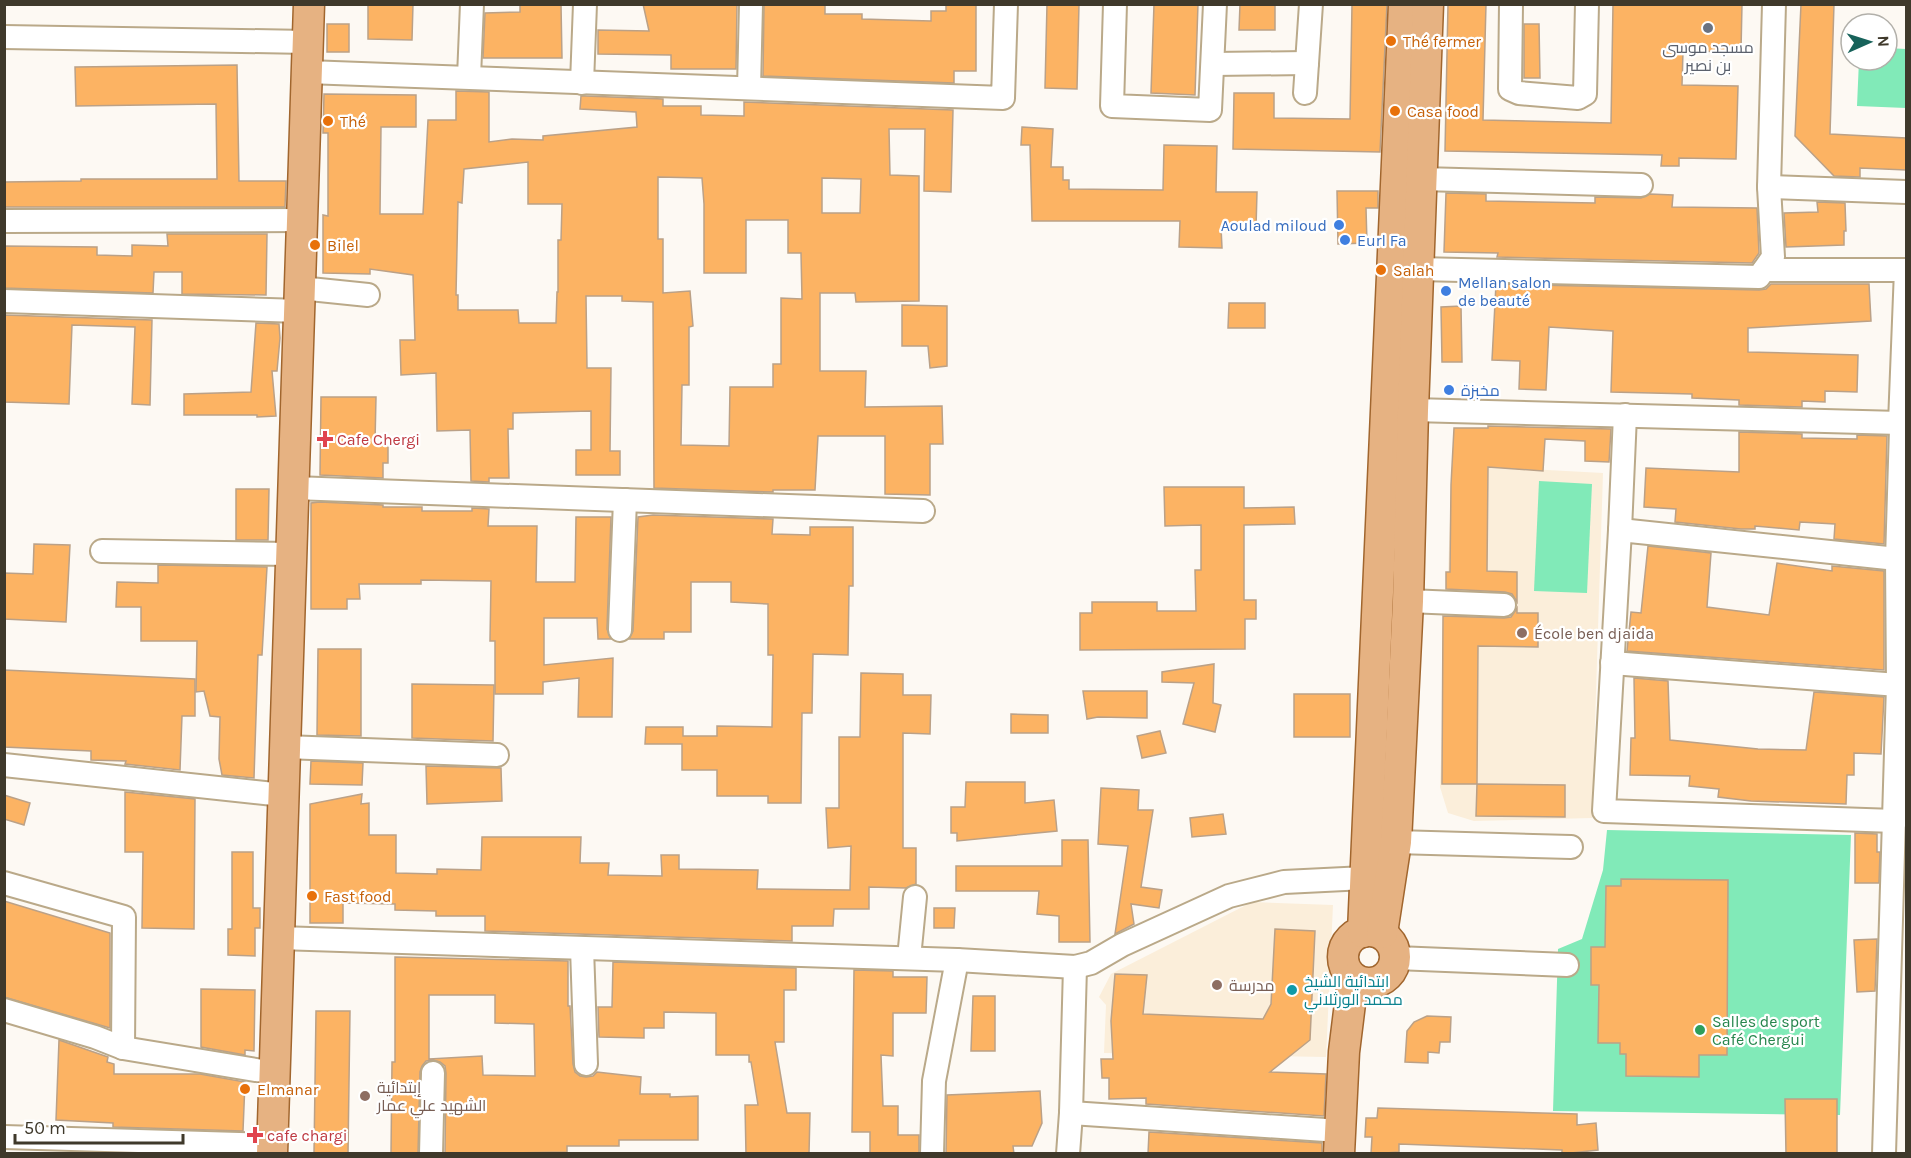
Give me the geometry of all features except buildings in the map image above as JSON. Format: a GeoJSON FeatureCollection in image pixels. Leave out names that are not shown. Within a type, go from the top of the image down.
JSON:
{"type":"FeatureCollection","features":[{"type":"Feature","properties":{"kind":"main road"},"geometry":{"type":"LineString","coordinates":[[272,1149],[309,4]]}},
{"type":"Feature","properties":{"kind":"main road"},"geometry":{"type":"LineString","coordinates":[[1380,941],[1349,941],[1343,956],[1344,965],[1362,981],[1378,982],[1391,973],[1380,941],[1365,878],[1404,4]]}},
{"type":"Feature","properties":{"kind":"main road"},"geometry":{"type":"LineString","coordinates":[[1380,941],[1396,842],[1408,601],[1428,4]]}},
{"type":"Feature","properties":{"kind":"main road"},"geometry":{"type":"LineString","coordinates":[[1346,1146],[1361,1052],[1362,981]]}},
{"type":"Feature","properties":{"kind":"street"},"geometry":{"type":"LineString","coordinates":[[469,77],[472,4]]}},
{"type":"Feature","properties":{"kind":"street"},"geometry":{"type":"LineString","coordinates":[[582,83],[585,4]]}},
{"type":"Feature","properties":{"kind":"street"},"geometry":{"type":"LineString","coordinates":[[749,88],[751,4]]}},
{"type":"Feature","properties":{"kind":"street"},"geometry":{"type":"LineString","coordinates":[[307,72],[1002,98],[1006,4]]}},
{"type":"Feature","properties":{"kind":"street"},"geometry":{"type":"LineString","coordinates":[[1115,4],[1112,106],[1210,110],[1215,4]]}},
{"type":"Feature","properties":{"kind":"street"},"geometry":{"type":"LineString","coordinates":[[1305,93],[1311,4]]}},
{"type":"Feature","properties":{"kind":"street"},"geometry":{"type":"LineString","coordinates":[[1511,4],[1510,89],[1519,93],[1578,98],[1585,94],[1587,4]]}},
{"type":"Feature","properties":{"kind":"street"},"geometry":{"type":"LineString","coordinates":[[1419,269],[1760,277],[1773,257],[1769,187],[1774,4]]}},
{"type":"Feature","properties":{"kind":"street"},"geometry":{"type":"LineString","coordinates":[[4,37],[308,42]]}},
{"type":"Feature","properties":{"kind":"street"},"geometry":{"type":"LineString","coordinates":[[1213,64],[1306,63]]}},
{"type":"Feature","properties":{"kind":"street"},"geometry":{"type":"LineString","coordinates":[[1421,179],[1641,184]]}},
{"type":"Feature","properties":{"kind":"street"},"geometry":{"type":"LineString","coordinates":[[1769,187],[1906,192]]}},
{"type":"Feature","properties":{"kind":"street"},"geometry":{"type":"LineString","coordinates":[[4,221],[302,220]]}},
{"type":"Feature","properties":{"kind":"street"},"geometry":{"type":"LineString","coordinates":[[1764,270],[1906,270],[1897,559],[1898,685],[1895,821],[1884,1154]]}},
{"type":"Feature","properties":{"kind":"street"},"geometry":{"type":"LineString","coordinates":[[4,300],[300,300],[368,295]]}},
{"type":"Feature","properties":{"kind":"street"},"geometry":{"type":"LineString","coordinates":[[1413,410],[1625,415],[1902,427]]}},
{"type":"Feature","properties":{"kind":"street"},"geometry":{"type":"LineString","coordinates":[[1625,415],[1604,811],[1895,821]]}},
{"type":"Feature","properties":{"kind":"street"},"geometry":{"type":"LineString","coordinates":[[294,488],[922,511]]}},
{"type":"Feature","properties":{"kind":"street"},"geometry":{"type":"LineString","coordinates":[[620,630],[625,500]]}},
{"type":"Feature","properties":{"kind":"street"},"geometry":{"type":"LineString","coordinates":[[1620,530],[1897,559]]}},
{"type":"Feature","properties":{"kind":"street"},"geometry":{"type":"LineString","coordinates":[[102,550],[291,554]]}},
{"type":"Feature","properties":{"kind":"street"},"geometry":{"type":"LineString","coordinates":[[1408,601],[1504,605]]}},
{"type":"Feature","properties":{"kind":"street"},"geometry":{"type":"LineString","coordinates":[[1612,663],[1898,685]]}},
{"type":"Feature","properties":{"kind":"street"},"geometry":{"type":"LineString","coordinates":[[285,747],[497,755]]}},
{"type":"Feature","properties":{"kind":"street"},"geometry":{"type":"LineString","coordinates":[[4,765],[283,795]]}},
{"type":"Feature","properties":{"kind":"street"},"geometry":{"type":"LineString","coordinates":[[1396,842],[1571,847]]}},
{"type":"Feature","properties":{"kind":"street"},"geometry":{"type":"LineString","coordinates":[[279,938],[909,958],[1074,967],[1091,963],[1122,945],[1229,896],[1284,882],[1365,878]]}},
{"type":"Feature","properties":{"kind":"street"},"geometry":{"type":"LineString","coordinates":[[4,883],[124,917],[123,1048]]}},
{"type":"Feature","properties":{"kind":"street"},"geometry":{"type":"LineString","coordinates":[[909,958],[915,897]]}},
{"type":"Feature","properties":{"kind":"street"},"geometry":{"type":"LineString","coordinates":[[1380,941],[1567,965]]}},
{"type":"Feature","properties":{"kind":"street"},"geometry":{"type":"LineString","coordinates":[[582,948],[586,1064]]}},
{"type":"Feature","properties":{"kind":"street"},"geometry":{"type":"LineString","coordinates":[[932,1154],[934,1081],[957,960]]}},
{"type":"Feature","properties":{"kind":"street"},"geometry":{"type":"LineString","coordinates":[[1068,1154],[1074,967]]}},
{"type":"Feature","properties":{"kind":"street"},"geometry":{"type":"LineString","coordinates":[[4,1010],[123,1048],[274,1073]]}},
{"type":"Feature","properties":{"kind":"street"},"geometry":{"type":"LineString","coordinates":[[431,1154],[433,1073]]}},
{"type":"Feature","properties":{"kind":"street"},"geometry":{"type":"LineString","coordinates":[[1071,1113],[1346,1146]]}},
{"type":"Feature","properties":{"kind":"street"},"geometry":{"type":"LineString","coordinates":[[4,1137],[272,1149]]}},
{"type":"Feature","properties":{"kind":"shaded area","name":"École ben djaida"},"geometry":{"type":"Polygon","coordinates":[[[1452,465],[1603,473],[1592,818],[1474,821],[1448,813],[1440,787],[1452,465]]]}},
{"type":"Feature","properties":{"kind":"shaded area","name":"مدرسة"},"geometry":{"type":"Polygon","coordinates":[[[1252,902],[1333,905],[1326,1057],[1104,1053],[1106,1005],[1099,997],[1111,974],[1252,902]]]}},
{"type":"Feature","properties":{"kind":"green space"},"geometry":{"type":"Polygon","coordinates":[[[1899,49],[1906,49],[1906,108],[1857,106],[1858,72],[1899,72],[1899,49]]]}},
{"type":"Feature","properties":{"kind":"green space"},"geometry":{"type":"Polygon","coordinates":[[[1539,481],[1592,484],[1587,593],[1534,591],[1539,481]]]}},
{"type":"Feature","properties":{"kind":"green space","name":"Salles de sport Café Chergui"},"geometry":{"type":"Polygon","coordinates":[[[1607,830],[1851,835],[1840,1115],[1553,1111],[1558,949],[1582,939],[1603,870],[1607,830]]]}},
{"type":"Feature","properties":{"kind":"place","name":"مسجد موسى بن نصير"},"geometry":{"type":"Point","coordinates":[1708,28]}},
{"type":"Feature","properties":{"kind":"place","name":"Thé fermer"},"geometry":{"type":"Point","coordinates":[1391,41]}},
{"type":"Feature","properties":{"kind":"place","name":"Casa food"},"geometry":{"type":"Point","coordinates":[1395,111]}},
{"type":"Feature","properties":{"kind":"place","name":"Thé"},"geometry":{"type":"Point","coordinates":[328,121]}},
{"type":"Feature","properties":{"kind":"place","name":"Aoulad miloud"},"geometry":{"type":"Point","coordinates":[1339,225]}},
{"type":"Feature","properties":{"kind":"place","name":"Eurl Fa"},"geometry":{"type":"Point","coordinates":[1345,240]}},
{"type":"Feature","properties":{"kind":"place","name":"Bilel"},"geometry":{"type":"Point","coordinates":[315,245]}},
{"type":"Feature","properties":{"kind":"place","name":"Salah"},"geometry":{"type":"Point","coordinates":[1381,270]}},
{"type":"Feature","properties":{"kind":"place","name":"Mellan salon de beauté"},"geometry":{"type":"Point","coordinates":[1446,291]}},
{"type":"Feature","properties":{"kind":"place","name":"مخبزة"},"geometry":{"type":"Point","coordinates":[1449,390]}},
{"type":"Feature","properties":{"kind":"place","name":"Cafe Chergi"},"geometry":{"type":"Point","coordinates":[325,439]}},
{"type":"Feature","properties":{"kind":"place","name":"École ben djaida"},"geometry":{"type":"Point","coordinates":[1522,633]}},
{"type":"Feature","properties":{"kind":"place","name":"Fast food"},"geometry":{"type":"Point","coordinates":[312,896]}},
{"type":"Feature","properties":{"kind":"place","name":"مدرسة"},"geometry":{"type":"Point","coordinates":[1217,985]}},
{"type":"Feature","properties":{"kind":"place","name":"ابتدائية الشيخ محمد الورثلاني"},"geometry":{"type":"Point","coordinates":[1292,990]}},
{"type":"Feature","properties":{"kind":"place","name":"Salles de sport Café Chergui"},"geometry":{"type":"Point","coordinates":[1700,1030]}},
{"type":"Feature","properties":{"kind":"place","name":"Elmanar"},"geometry":{"type":"Point","coordinates":[245,1089]}},
{"type":"Feature","properties":{"kind":"place","name":"إبتدائية الشهيد علي عمار"},"geometry":{"type":"Point","coordinates":[365,1096]}},
{"type":"Feature","properties":{"kind":"place","name":"cafe chargi"},"geometry":{"type":"Point","coordinates":[255,1135]}}]}
